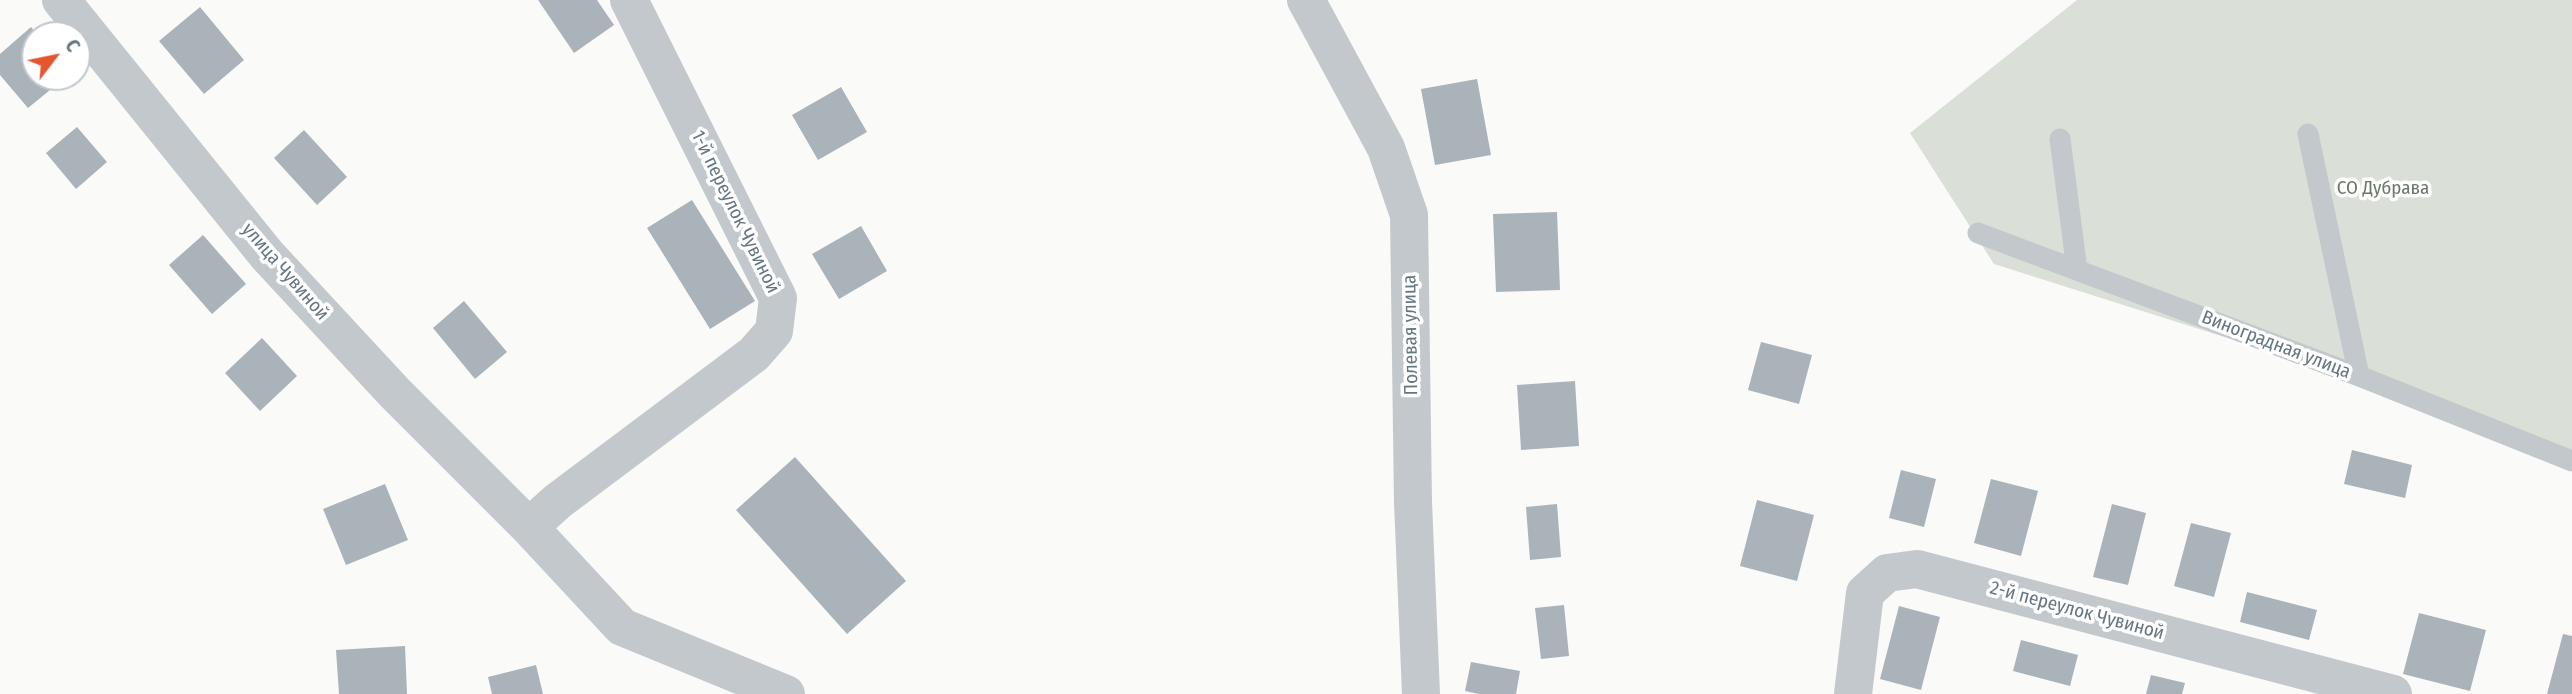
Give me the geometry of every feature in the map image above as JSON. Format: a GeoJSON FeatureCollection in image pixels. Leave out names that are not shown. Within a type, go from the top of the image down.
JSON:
{"type":"FeatureCollection","features":[{"type":"Feature","properties":{"kind":"street","name":"улица Чувиной"},"geometry":{"type":"LineString","coordinates":[[61,0],[267,255],[394,392],[529,527],[622,627],[786,694]]}},
{"type":"Feature","properties":{"kind":"street","name":"1-й переулок Чувиной"},"geometry":{"type":"LineString","coordinates":[[529,527],[558,501],[754,354],[774,331],[778,298],[629,0]]}},
{"type":"Feature","properties":{"kind":"street","name":"Полевая улица"},"geometry":{"type":"LineString","coordinates":[[1306,0],[1386,148],[1409,215],[1413,502],[1421,694]]}},
{"type":"Feature","properties":{"kind":"street","name":"2-й переулок Чувиной"},"geometry":{"type":"LineString","coordinates":[[1853,694],[1865,593],[1887,573],[1917,569],[2393,694]]}},
{"type":"Feature","properties":{"kind":"lane"},"geometry":{"type":"LineString","coordinates":[[2308,134],[2359,376]]}},
{"type":"Feature","properties":{"kind":"lane"},"geometry":{"type":"LineString","coordinates":[[2060,139],[2077,270]]}},
{"type":"Feature","properties":{"kind":"lane","name":"Виноградная улица"},"geometry":{"type":"LineString","coordinates":[[1978,233],[2359,376],[2572,461]]}},
{"type":"Feature","properties":{"kind":"green space","name":"СО Дубрава"},"geometry":{"type":"Polygon","coordinates":[[[2077,0],[2572,0],[2572,464],[2338,373],[1994,264],[1910,133],[2077,0]]]}},
{"type":"Feature","properties":{"kind":"building"},"geometry":{"type":"Polygon","coordinates":[[[538,0],[597,0],[614,25],[574,53],[538,0]]]}},
{"type":"Feature","properties":{"kind":"building"},"geometry":{"type":"Polygon","coordinates":[[[200,7],[244,60],[204,94],[159,41],[200,7]]]}},
{"type":"Feature","properties":{"kind":"building"},"geometry":{"type":"Polygon","coordinates":[[[21,36],[21,91],[49,91],[28,108],[0,75],[0,54],[21,36]]]}},
{"type":"Feature","properties":{"kind":"building"},"geometry":{"type":"Polygon","coordinates":[[[1477,79],[1491,155],[1435,165],[1421,89],[1477,79]]]}},
{"type":"Feature","properties":{"kind":"building"},"geometry":{"type":"Polygon","coordinates":[[[841,87],[867,132],[818,160],[792,115],[841,87]]]}},
{"type":"Feature","properties":{"kind":"building"},"geometry":{"type":"Polygon","coordinates":[[[77,127],[107,162],[76,189],[46,153],[77,127]]]}},
{"type":"Feature","properties":{"kind":"building"},"geometry":{"type":"Polygon","coordinates":[[[304,130],[347,177],[317,205],[274,158],[304,130]]]}},
{"type":"Feature","properties":{"kind":"building"},"geometry":{"type":"Polygon","coordinates":[[[692,200],[755,301],[710,329],[647,228],[692,200]]]}},
{"type":"Feature","properties":{"kind":"building"},"geometry":{"type":"Polygon","coordinates":[[[1557,212],[1560,290],[1496,292],[1493,214],[1557,212]]]}},
{"type":"Feature","properties":{"kind":"building"},"geometry":{"type":"Polygon","coordinates":[[[861,226],[887,271],[839,299],[812,254],[861,226]]]}},
{"type":"Feature","properties":{"kind":"building"},"geometry":{"type":"Polygon","coordinates":[[[203,235],[246,284],[212,314],[169,265],[203,235]]]}},
{"type":"Feature","properties":{"kind":"building"},"geometry":{"type":"Polygon","coordinates":[[[464,301],[507,352],[475,379],[433,328],[464,301]]]}},
{"type":"Feature","properties":{"kind":"building"},"geometry":{"type":"Polygon","coordinates":[[[262,338],[297,376],[260,411],[225,373],[262,338]]]}},
{"type":"Feature","properties":{"kind":"building"},"geometry":{"type":"Polygon","coordinates":[[[1761,342],[1812,355],[1799,404],[1748,390],[1761,342]]]}},
{"type":"Feature","properties":{"kind":"building"},"geometry":{"type":"Polygon","coordinates":[[[1575,381],[1579,446],[1521,450],[1517,385],[1575,381]]]}},
{"type":"Feature","properties":{"kind":"building"},"geometry":{"type":"Polygon","coordinates":[[[2352,450],[2412,465],[2405,498],[2344,484],[2352,450]]]}},
{"type":"Feature","properties":{"kind":"building"},"geometry":{"type":"Polygon","coordinates":[[[795,457],[906,581],[847,634],[736,510],[795,457]]]}},
{"type":"Feature","properties":{"kind":"building"},"geometry":{"type":"Polygon","coordinates":[[[1901,470],[1936,479],[1924,527],[1889,518],[1901,470]]]}},
{"type":"Feature","properties":{"kind":"building"},"geometry":{"type":"Polygon","coordinates":[[[1991,479],[2038,491],[2021,556],[1974,543],[1991,479]]]}},
{"type":"Feature","properties":{"kind":"building"},"geometry":{"type":"Polygon","coordinates":[[[385,484],[408,540],[346,565],[323,509],[385,484]]]}},
{"type":"Feature","properties":{"kind":"building"},"geometry":{"type":"Polygon","coordinates":[[[1757,500],[1814,515],[1797,581],[1740,566],[1757,500]]]}},
{"type":"Feature","properties":{"kind":"building"},"geometry":{"type":"Polygon","coordinates":[[[1557,504],[1561,557],[1530,560],[1526,507],[1557,504]]]}},
{"type":"Feature","properties":{"kind":"building"},"geometry":{"type":"Polygon","coordinates":[[[2112,504],[2146,513],[2128,585],[2093,577],[2112,504]]]}},
{"type":"Feature","properties":{"kind":"building"},"geometry":{"type":"Polygon","coordinates":[[[2191,523],[2231,533],[2214,597],[2174,586],[2191,523]]]}},
{"type":"Feature","properties":{"kind":"building"},"geometry":{"type":"Polygon","coordinates":[[[2247,592],[2317,610],[2309,640],[2240,622],[2247,592]]]}},
{"type":"Feature","properties":{"kind":"building"},"geometry":{"type":"Polygon","coordinates":[[[1564,605],[1569,656],[1541,659],[1535,608],[1564,605]]]}},
{"type":"Feature","properties":{"kind":"building"},"geometry":{"type":"Polygon","coordinates":[[[1899,606],[1940,617],[1921,690],[1880,679],[1899,606]]]}},
{"type":"Feature","properties":{"kind":"building"},"geometry":{"type":"Polygon","coordinates":[[[2419,613],[2486,630],[2470,691],[2403,674],[2419,613]]]}},
{"type":"Feature","properties":{"kind":"building"},"geometry":{"type":"Polygon","coordinates":[[[2563,634],[2572,636],[2572,694],[2547,694],[2563,634]]]}},
{"type":"Feature","properties":{"kind":"building"},"geometry":{"type":"Polygon","coordinates":[[[2021,640],[2078,655],[2070,686],[2013,671],[2021,640]]]}},
{"type":"Feature","properties":{"kind":"building"},"geometry":{"type":"Polygon","coordinates":[[[405,646],[407,694],[339,694],[336,650],[405,646]]]}},
{"type":"Feature","properties":{"kind":"building"},"geometry":{"type":"Polygon","coordinates":[[[1471,662],[1520,671],[1516,694],[1479,694],[1465,691],[1471,662]]]}},
{"type":"Feature","properties":{"kind":"building"},"geometry":{"type":"Polygon","coordinates":[[[536,665],[543,694],[492,694],[488,677],[536,665]]]}},
{"type":"Feature","properties":{"kind":"building"},"geometry":{"type":"Polygon","coordinates":[[[2151,675],[2185,683],[2182,694],[2146,694],[2151,675]]]}}]}
